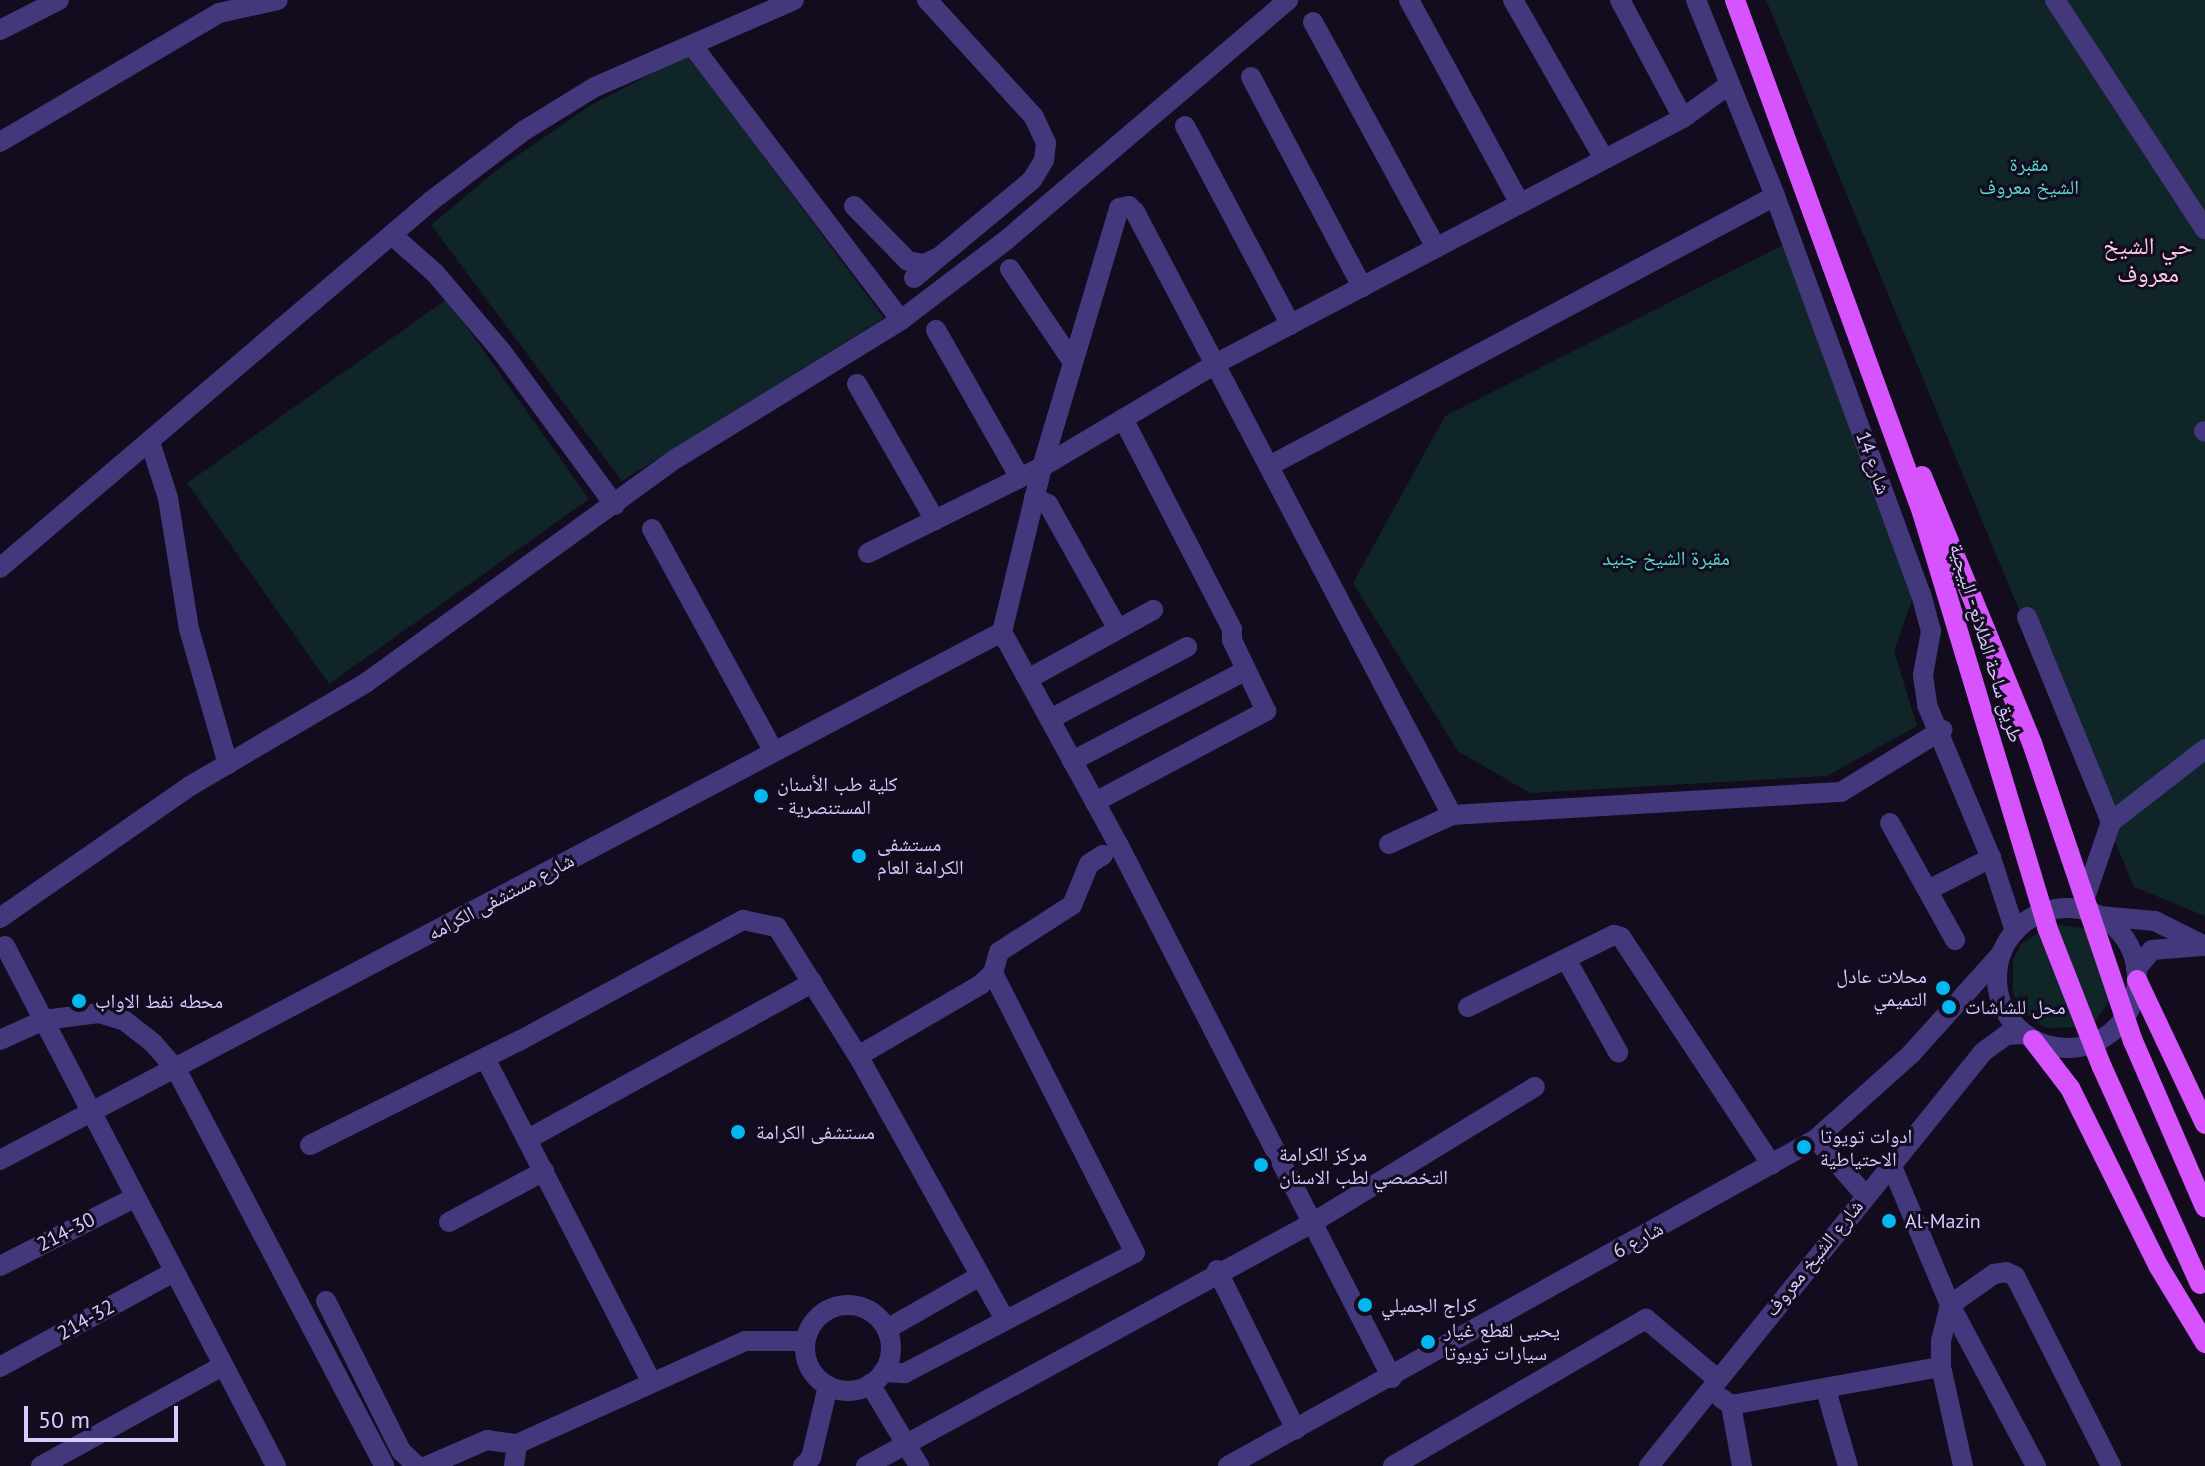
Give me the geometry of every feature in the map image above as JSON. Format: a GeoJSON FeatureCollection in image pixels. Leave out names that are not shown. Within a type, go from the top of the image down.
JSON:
{"type":"FeatureCollection","features":[{"type":"Feature","properties":{"kind":"main road","name":"طريق ساحة الطلائع - البيجية"},"geometry":{"type":"LineString","coordinates":[[1736,0],[1867,344],[2011,687],[2133,1041],[2205,1207]]}},
{"type":"Feature","properties":{"kind":"main road","name":"طريق ساحة الطلائع - البيجية"},"geometry":{"type":"LineString","coordinates":[[1736,0],[1922,512],[2047,927],[2102,1067],[2203,1289]]}},
{"type":"Feature","properties":{"kind":"main road"},"geometry":{"type":"LineString","coordinates":[[2137,975],[2205,1124]]}},
{"type":"Feature","properties":{"kind":"main road"},"geometry":{"type":"LineString","coordinates":[[2029,1037],[2070,1088],[2159,1267],[2205,1343]]}},
{"type":"Feature","properties":{"kind":"street"},"geometry":{"type":"LineString","coordinates":[[0,30],[59,0]]}},
{"type":"Feature","properties":{"kind":"street"},"geometry":{"type":"LineString","coordinates":[[0,142],[219,13],[278,0]]}},
{"type":"Feature","properties":{"kind":"street"},"geometry":{"type":"LineString","coordinates":[[0,568],[392,235],[525,130],[595,87],[794,0]]}},
{"type":"Feature","properties":{"kind":"street"},"geometry":{"type":"LineString","coordinates":[[914,278],[1032,180],[1044,160],[1046,143],[1034,117],[927,0]]}},
{"type":"Feature","properties":{"kind":"street"},"geometry":{"type":"LineString","coordinates":[[0,918],[228,764],[367,682],[761,403],[901,320],[1005,241],[1288,0]]}},
{"type":"Feature","properties":{"kind":"street"},"geometry":{"type":"LineString","coordinates":[[1409,0],[1520,204]]}},
{"type":"Feature","properties":{"kind":"street"},"geometry":{"type":"LineString","coordinates":[[1513,0],[1604,159]]}},
{"type":"Feature","properties":{"kind":"street"},"geometry":{"type":"LineString","coordinates":[[1620,0],[1683,118]]}},
{"type":"Feature","properties":{"kind":"street","name":"شارع 14"},"geometry":{"type":"LineString","coordinates":[[1696,0],[1775,196],[1921,594],[1931,631],[1923,675],[1927,705],[1942,730],[2015,931]]}},
{"type":"Feature","properties":{"kind":"street"},"geometry":{"type":"LineString","coordinates":[[2055,0],[2205,229]]}},
{"type":"Feature","properties":{"kind":"street"},"geometry":{"type":"LineString","coordinates":[[1313,22],[1436,248]]}},
{"type":"Feature","properties":{"kind":"street"},"geometry":{"type":"LineString","coordinates":[[692,45],[901,320]]}},
{"type":"Feature","properties":{"kind":"street"},"geometry":{"type":"LineString","coordinates":[[1251,77],[1362,287]]}},
{"type":"Feature","properties":{"kind":"street"},"geometry":{"type":"LineString","coordinates":[[868,553],[1042,467],[1217,363],[1683,118],[1730,84]]}},
{"type":"Feature","properties":{"kind":"street"},"geometry":{"type":"LineString","coordinates":[[1185,126],[1291,325]]}},
{"type":"Feature","properties":{"kind":"street"},"geometry":{"type":"LineString","coordinates":[[1271,465],[1775,196]]}},
{"type":"Feature","properties":{"kind":"street"},"geometry":{"type":"LineString","coordinates":[[1392,1378],[1095,802],[1002,632],[1042,467],[1072,361],[1116,215],[1125,205],[1135,212],[1217,363],[1452,815]]}},
{"type":"Feature","properties":{"kind":"street"},"geometry":{"type":"LineString","coordinates":[[854,206],[908,261],[924,264],[941,256]]}},
{"type":"Feature","properties":{"kind":"street"},"geometry":{"type":"LineString","coordinates":[[392,235],[435,273],[502,352],[615,505]]}},
{"type":"Feature","properties":{"kind":"street"},"geometry":{"type":"LineString","coordinates":[[1010,269],[1072,361]]}},
{"type":"Feature","properties":{"kind":"street"},"geometry":{"type":"LineString","coordinates":[[936,330],[1020,478]]}},
{"type":"Feature","properties":{"kind":"street"},"geometry":{"type":"LineString","coordinates":[[857,384],[935,520]]}},
{"type":"Feature","properties":{"kind":"street"},"geometry":{"type":"LineString","coordinates":[[1095,802],[1266,711],[1245,671],[1232,629],[1123,419]]}},
{"type":"Feature","properties":{"kind":"street"},"geometry":{"type":"LineString","coordinates":[[150,442],[168,498],[189,629],[228,764]]}},
{"type":"Feature","properties":{"kind":"street"},"geometry":{"type":"LineString","coordinates":[[1034,498],[1048,504],[1118,629]]}},
{"type":"Feature","properties":{"kind":"street"},"geometry":{"type":"LineString","coordinates":[[652,529],[774,752]]}},
{"type":"Feature","properties":{"kind":"street"},"geometry":{"type":"LineString","coordinates":[[1028,679],[1153,610]]}},
{"type":"Feature","properties":{"kind":"street"},"geometry":{"type":"LineString","coordinates":[[2027,617],[2111,822],[2088,912]]}},
{"type":"Feature","properties":{"kind":"street","name":"شارع مستشفى الكرامه"},"geometry":{"type":"LineString","coordinates":[[0,1160],[1002,632]]}},
{"type":"Feature","properties":{"kind":"street"},"geometry":{"type":"LineString","coordinates":[[1050,719],[1187,647]]}},
{"type":"Feature","properties":{"kind":"street"},"geometry":{"type":"LineString","coordinates":[[1072,761],[1245,671]]}},
{"type":"Feature","properties":{"kind":"street"},"geometry":{"type":"LineString","coordinates":[[1389,844],[1452,815],[1841,792],[1942,730]]}},
{"type":"Feature","properties":{"kind":"street"},"geometry":{"type":"LineString","coordinates":[[2111,822],[2205,749]]}},
{"type":"Feature","properties":{"kind":"street"},"geometry":{"type":"LineString","coordinates":[[1890,823],[1955,940]]}},
{"type":"Feature","properties":{"kind":"street"},"geometry":{"type":"LineString","coordinates":[[858,1056],[956,1001],[993,973],[999,952],[1072,905],[1089,864],[1103,855]]}},
{"type":"Feature","properties":{"kind":"street"},"geometry":{"type":"LineString","coordinates":[[1928,890],[1991,858]]}},
{"type":"Feature","properties":{"kind":"street"},"geometry":{"type":"LineString","coordinates":[[2057,909],[2155,921],[2205,946],[2152,950],[2137,975],[2126,1017],[2095,1043],[2054,1048],[2029,1037],[2003,1008],[1998,990],[2001,954],[2015,931],[2057,909]]}},
{"type":"Feature","properties":{"kind":"street"},"geometry":{"type":"LineString","coordinates":[[2088,912],[2129,944],[2137,975]]}},
{"type":"Feature","properties":{"kind":"street"},"geometry":{"type":"LineString","coordinates":[[310,1145],[485,1058],[743,920],[777,927],[858,1056],[1004,1318]]}},
{"type":"Feature","properties":{"kind":"street"},"geometry":{"type":"LineString","coordinates":[[1468,1007],[1614,935],[1627,941],[1772,1165]]}},
{"type":"Feature","properties":{"kind":"street"},"geometry":{"type":"LineString","coordinates":[[5,946],[93,1112],[132,1199],[271,1464]]}},
{"type":"Feature","properties":{"kind":"street","name":"شارع 6"},"geometry":{"type":"LineString","coordinates":[[1228,1466],[1392,1378],[1816,1139],[1911,1054],[2001,954]]}},
{"type":"Feature","properties":{"kind":"street"},"geometry":{"type":"LineString","coordinates":[[1566,959],[1618,1052]]}},
{"type":"Feature","properties":{"kind":"street"},"geometry":{"type":"LineString","coordinates":[[876,1378],[891,1346],[887,1329],[876,1315],[842,1305],[825,1311],[805,1341],[814,1375],[828,1386],[845,1391],[876,1378],[905,1373],[1004,1318],[1135,1253],[993,973]]}},
{"type":"Feature","properties":{"kind":"street"},"geometry":{"type":"LineString","coordinates":[[528,1139],[813,982]]}},
{"type":"Feature","properties":{"kind":"street"},"geometry":{"type":"LineString","coordinates":[[0,1040],[44,1020],[99,1013],[125,1021],[176,1069],[384,1466]]}},
{"type":"Feature","properties":{"kind":"street","name":"شارع الشيخ معروف"},"geometry":{"type":"LineString","coordinates":[[1649,1466],[1864,1194],[1983,1052],[2006,1035],[2029,1037]]}},
{"type":"Feature","properties":{"kind":"street"},"geometry":{"type":"LineString","coordinates":[[485,1058],[650,1379]]}},
{"type":"Feature","properties":{"kind":"street"},"geometry":{"type":"LineString","coordinates":[[866,1466],[1217,1270],[1312,1223],[1535,1087]]}},
{"type":"Feature","properties":{"kind":"street"},"geometry":{"type":"LineString","coordinates":[[1816,1139],[1864,1194]]}},
{"type":"Feature","properties":{"kind":"street"},"geometry":{"type":"LineString","coordinates":[[1890,1162],[1950,1305],[2036,1466]]}},
{"type":"Feature","properties":{"kind":"street"},"geometry":{"type":"LineString","coordinates":[[449,1222],[544,1171]]}},
{"type":"Feature","properties":{"kind":"street","name":"214-30"},"geometry":{"type":"LineString","coordinates":[[0,1266],[132,1199]]}},
{"type":"Feature","properties":{"kind":"street"},"geometry":{"type":"LineString","coordinates":[[1217,1270],[1296,1430]]}},
{"type":"Feature","properties":{"kind":"street","name":"214-32"},"geometry":{"type":"LineString","coordinates":[[0,1367],[172,1273]]}},
{"type":"Feature","properties":{"kind":"street"},"geometry":{"type":"LineString","coordinates":[[1963,1466],[1941,1367],[1941,1341],[1950,1305],[1994,1274],[2015,1276],[2111,1466]]}},
{"type":"Feature","properties":{"kind":"street"},"geometry":{"type":"LineString","coordinates":[[887,1329],[980,1276]]}},
{"type":"Feature","properties":{"kind":"street"},"geometry":{"type":"LineString","coordinates":[[326,1301],[401,1451],[417,1466]]}},
{"type":"Feature","properties":{"kind":"street"},"geometry":{"type":"LineString","coordinates":[[1393,1466],[1646,1319],[1731,1405],[1742,1466]]}},
{"type":"Feature","properties":{"kind":"street"},"geometry":{"type":"LineString","coordinates":[[427,1466],[487,1440],[517,1444],[650,1379],[745,1341],[805,1341]]}},
{"type":"Feature","properties":{"kind":"street"},"geometry":{"type":"LineString","coordinates":[[41,1466],[222,1366]]}},
{"type":"Feature","properties":{"kind":"street"},"geometry":{"type":"LineString","coordinates":[[1731,1405],[1941,1367]]}},
{"type":"Feature","properties":{"kind":"street"},"geometry":{"type":"LineString","coordinates":[[876,1378],[919,1466]]}},
{"type":"Feature","properties":{"kind":"street"},"geometry":{"type":"LineString","coordinates":[[803,1466],[811,1458],[828,1386]]}},
{"type":"Feature","properties":{"kind":"street"},"geometry":{"type":"LineString","coordinates":[[1826,1390],[1848,1466]]}},
{"type":"Feature","properties":{"kind":"street"},"geometry":{"type":"LineString","coordinates":[[514,1466],[517,1444]]}},
{"type":"Feature","properties":{"kind":"green space","name":"مقبرة الشيخ معروف"},"geometry":{"type":"Polygon","coordinates":[[[1766,0],[2205,0],[2205,916],[2134,887],[1766,0]]]}},
{"type":"Feature","properties":{"kind":"green space"},"geometry":{"type":"Polygon","coordinates":[[[688,55],[884,318],[622,481],[431,225],[498,169],[591,105],[688,55]]]}},
{"type":"Feature","properties":{"kind":"green space","name":"مقبرة الشيخ جنيد"},"geometry":{"type":"Polygon","coordinates":[[[1789,242],[1920,577],[1894,651],[1917,726],[1827,776],[1530,793],[1458,751],[1353,583],[1445,416],[1789,242]]]}},
{"type":"Feature","properties":{"kind":"green space"},"geometry":{"type":"Polygon","coordinates":[[[447,299],[589,499],[329,684],[187,483],[447,299]]]}},
{"type":"Feature","properties":{"kind":"green space"},"geometry":{"type":"Polygon","coordinates":[[[2052,924],[2088,929],[2115,992],[2096,1020],[2081,1027],[2047,1028],[2032,1020],[2013,994],[2013,960],[2021,944],[2052,924]]]}},
{"type":"Feature","properties":{"kind":"place","name":"كلية طب الأسنان - المستنصرية"},"geometry":{"type":"Point","coordinates":[761,796]}},
{"type":"Feature","properties":{"kind":"place","name":"مستشفى الكرامة العام"},"geometry":{"type":"Point","coordinates":[859,856]}},
{"type":"Feature","properties":{"kind":"place","name":"محلات عادل التميمي"},"geometry":{"type":"Point","coordinates":[1943,988]}},
{"type":"Feature","properties":{"kind":"place","name":"محطه نفط الاواب"},"geometry":{"type":"Point","coordinates":[79,1001]}},
{"type":"Feature","properties":{"kind":"place","name":"محل للشاشات"},"geometry":{"type":"Point","coordinates":[1949,1007]}},
{"type":"Feature","properties":{"kind":"place","name":"مستشفى الكرامة"},"geometry":{"type":"Point","coordinates":[738,1132]}},
{"type":"Feature","properties":{"kind":"place","name":"ادوات تويوتا الاحتياطية"},"geometry":{"type":"Point","coordinates":[1804,1147]}},
{"type":"Feature","properties":{"kind":"place","name":"مركز الكرامة التخصصي لطب الاسنان"},"geometry":{"type":"Point","coordinates":[1261,1165]}},
{"type":"Feature","properties":{"kind":"place","name":"Al-Mazin"},"geometry":{"type":"Point","coordinates":[1889,1221]}},
{"type":"Feature","properties":{"kind":"place","name":"كراج الجميلي"},"geometry":{"type":"Point","coordinates":[1365,1305]}},
{"type":"Feature","properties":{"kind":"place","name":"يحيى لقطع غيار سيارات تويوتا"},"geometry":{"type":"Point","coordinates":[1428,1342]}},
{"type":"Feature","properties":{"kind":"district","name":"حي الشيخ معروف"},"geometry":{"type":"Point","coordinates":[2148,260]}}]}
